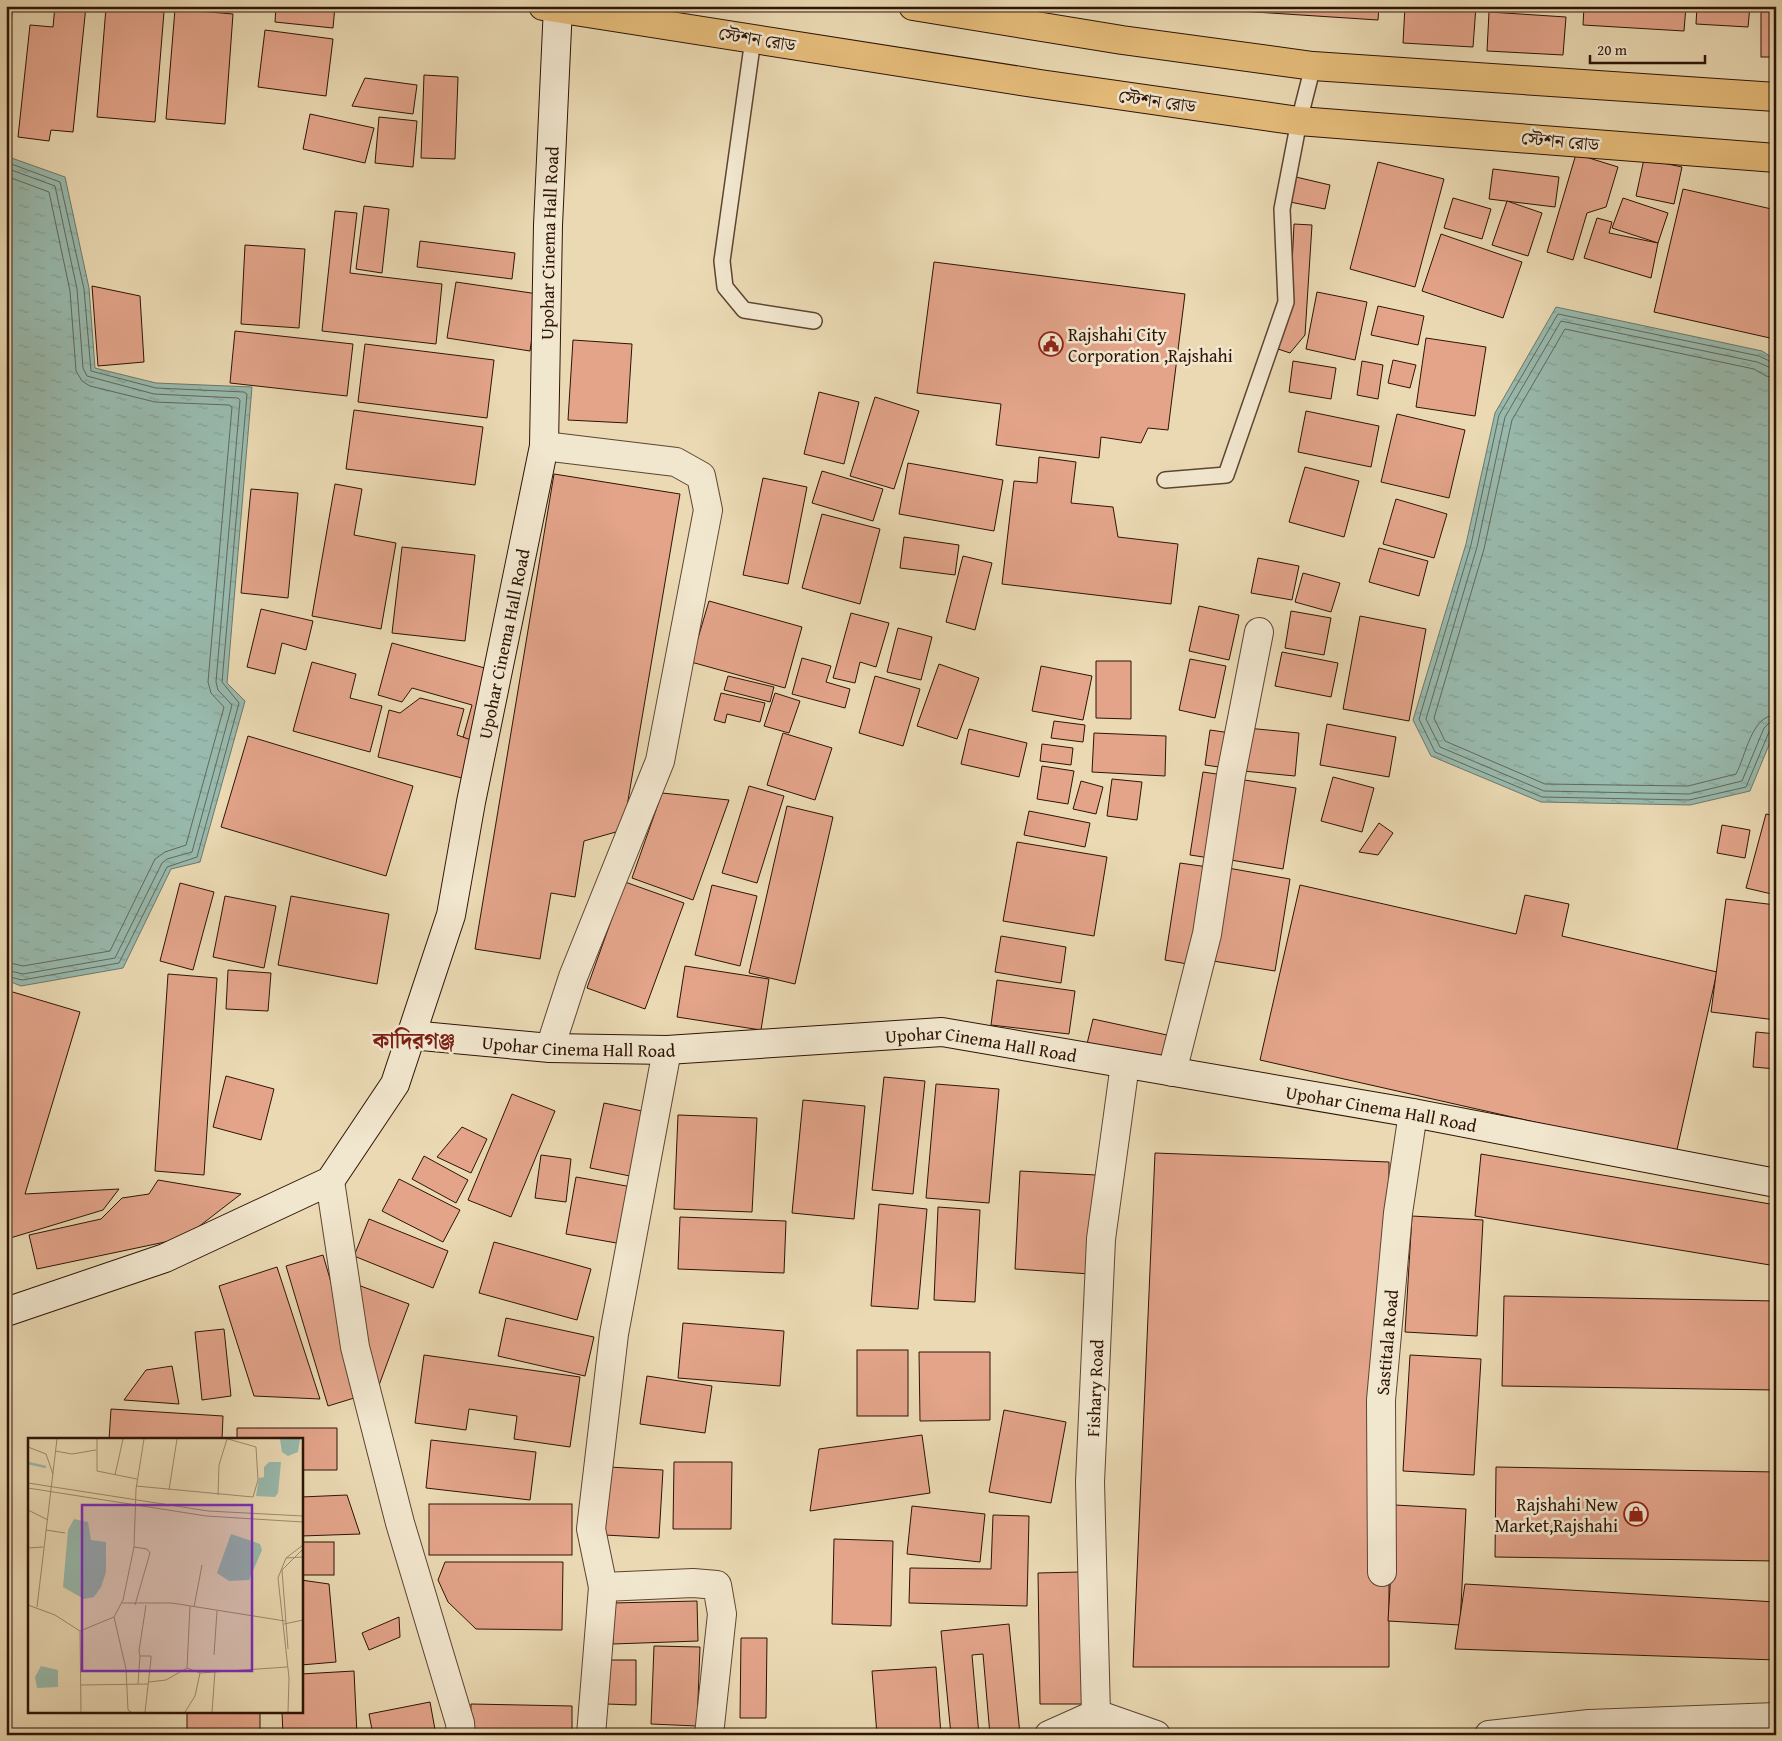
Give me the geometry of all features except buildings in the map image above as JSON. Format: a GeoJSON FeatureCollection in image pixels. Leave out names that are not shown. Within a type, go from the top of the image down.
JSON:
{"type":"FeatureCollection","features":[{"type":"Feature","properties":{"kind":"highway"},"geometry":{"type":"LineString","coordinates":[[913,6],[1112,39],[1313,66],[1776,97]]}},
{"type":"Feature","properties":{"kind":"highway","name":"স্টেশন রোড"},"geometry":{"type":"LineString","coordinates":[[553,7],[1040,84],[1299,121],[1776,158]]}},
{"type":"Feature","properties":{"kind":"street","name":"Upohar Cinema Hall Road"},"geometry":{"type":"LineString","coordinates":[[553,7],[544,446],[471,802],[451,915],[411,1035],[550,1048],[667,1050],[942,1032],[1413,1113],[1776,1183]]}},
{"type":"Feature","properties":{"kind":"street"},"geometry":{"type":"LineString","coordinates":[[544,446],[676,462],[701,476],[708,510],[660,761],[573,977],[550,1048]]}},
{"type":"Feature","properties":{"kind":"street"},"geometry":{"type":"LineString","coordinates":[[1172,1072],[1207,934],[1231,775],[1260,632]]}},
{"type":"Feature","properties":{"kind":"street"},"geometry":{"type":"LineString","coordinates":[[6,1312],[165,1258],[330,1181],[395,1084],[411,1035]]}},
{"type":"Feature","properties":{"kind":"street"},"geometry":{"type":"LineString","coordinates":[[591,1735],[603,1587],[591,1529],[594,1499],[614,1334],[667,1050]]}},
{"type":"Feature","properties":{"kind":"street","name":"Fishary Road"},"geometry":{"type":"LineString","coordinates":[[1096,1714],[1090,1482],[1101,1239],[1125,1064]]}},
{"type":"Feature","properties":{"kind":"street","name":"Sastitala Road"},"geometry":{"type":"LineString","coordinates":[[1382,1572],[1381,1400],[1398,1213],[1413,1113]]}},
{"type":"Feature","properties":{"kind":"street"},"geometry":{"type":"LineString","coordinates":[[330,1181],[356,1346],[400,1523],[460,1723],[461,1735]]}},
{"type":"Feature","properties":{"kind":"street"},"geometry":{"type":"LineString","coordinates":[[603,1587],[693,1583],[717,1585],[722,1614],[708,1735]]}},
{"type":"Feature","properties":{"kind":"street"},"geometry":{"type":"LineString","coordinates":[[1049,1735],[1096,1714],[1156,1735]]}},
{"type":"Feature","properties":{"kind":"street"},"geometry":{"type":"LineString","coordinates":[[1489,1735],[1589,1724],[1776,1717]]}},
{"type":"Feature","properties":{"kind":"lane"},"geometry":{"type":"LineString","coordinates":[[753,39],[722,260],[725,287],[744,310],[814,321]]}},
{"type":"Feature","properties":{"kind":"lane"},"geometry":{"type":"LineString","coordinates":[[1165,480],[1226,475],[1286,302],[1282,209],[1299,121],[1313,66]]}},
{"type":"Feature","properties":{"kind":"water"},"geometry":{"type":"Polygon","coordinates":[[[6,156],[65,177],[89,288],[95,368],[156,383],[252,387],[227,683],[245,701],[200,862],[171,869],[123,968],[21,986],[6,980],[6,156]]]}},
{"type":"Feature","properties":{"kind":"water"},"geometry":{"type":"Polygon","coordinates":[[[1556,307],[1762,351],[1776,360],[1776,728],[1750,791],[1690,805],[1541,802],[1431,756],[1413,720],[1466,544],[1495,413],[1556,307]]]}},
{"type":"Feature","properties":{"kind":"place","name":"Rajshahi City Corporation ,Rajshahi"},"geometry":{"type":"Point","coordinates":[1051,344]}},
{"type":"Feature","properties":{"kind":"place","name":"Rajshahi New Market,Rajshahi"},"geometry":{"type":"Point","coordinates":[1636,1514]}},
{"type":"Feature","properties":{"kind":"district","name":"কাদিরগঞ্জ"},"geometry":{"type":"Point","coordinates":[414,1040]}}]}
